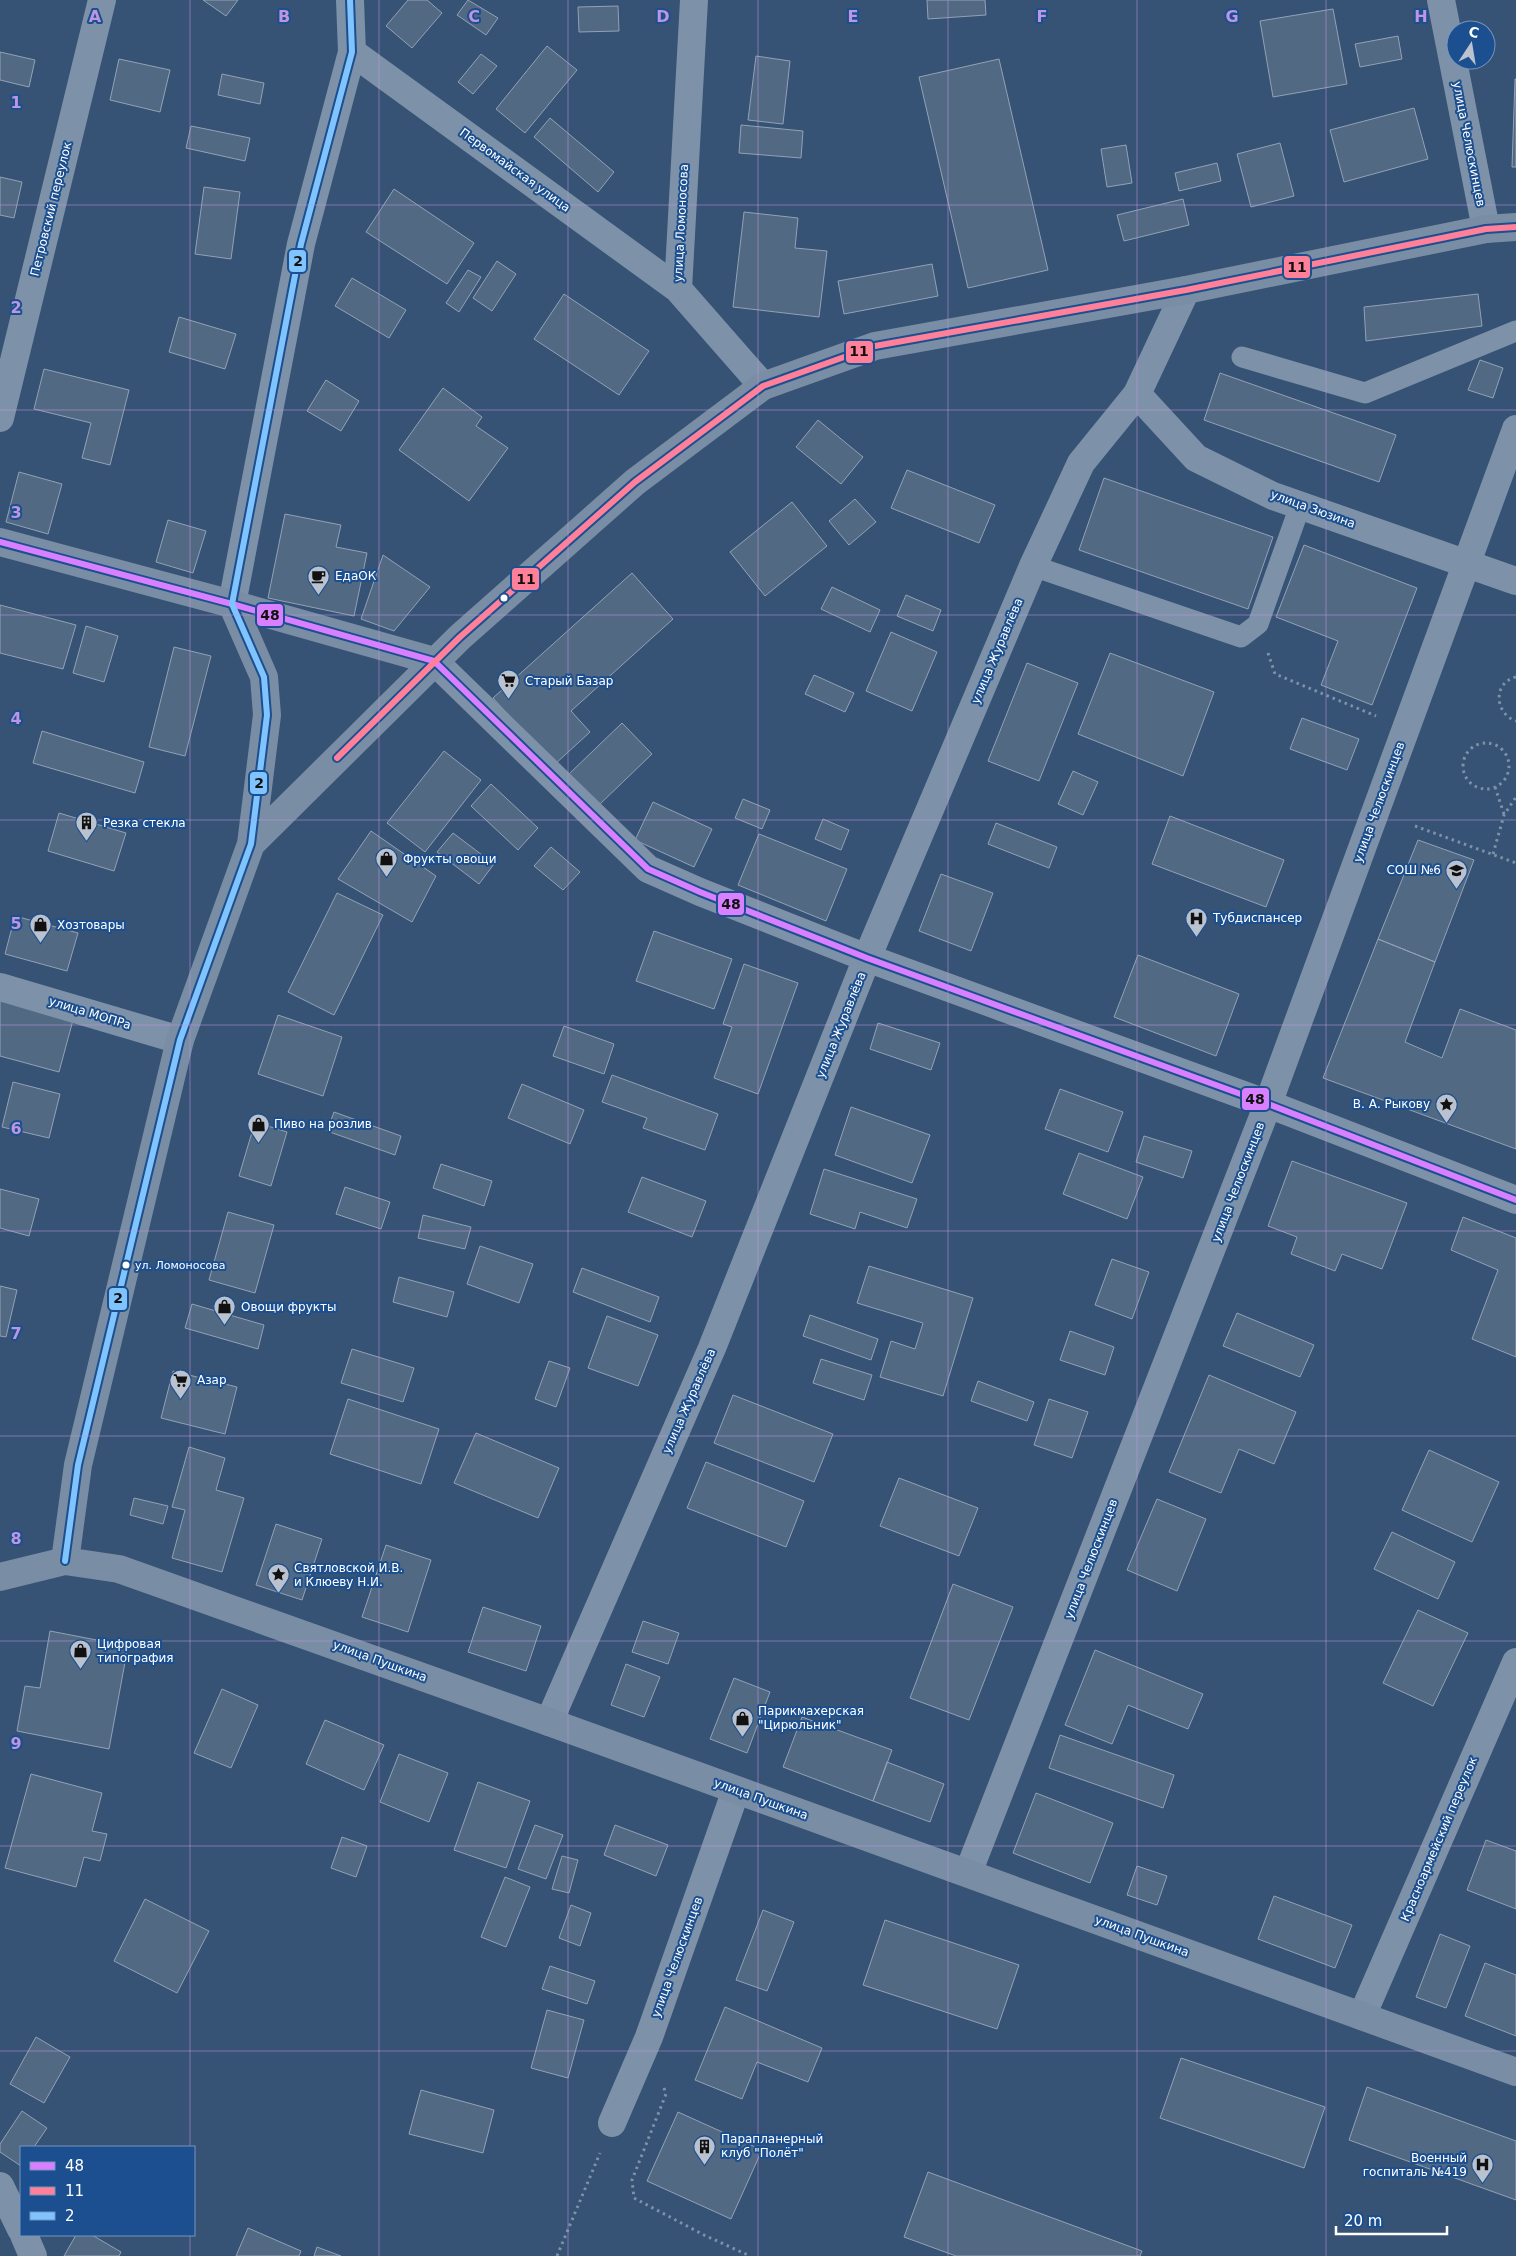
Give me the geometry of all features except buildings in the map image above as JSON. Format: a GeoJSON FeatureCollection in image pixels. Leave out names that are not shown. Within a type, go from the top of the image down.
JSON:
{"type":"FeatureCollection","features":[{"type":"Feature","properties":{"kind":"main road"},"geometry":{"type":"LineString","coordinates":[[251,844],[434,661],[635,482],[763,386],[874,346],[1186,290],[1486,229],[1516,227]]}},
{"type":"Feature","properties":{"kind":"main road"},"geometry":{"type":"LineString","coordinates":[[0,542],[232,604],[434,661]]}},
{"type":"Feature","properties":{"kind":"main road"},"geometry":{"type":"LineString","coordinates":[[65,1561],[78,1465],[180,1040],[251,844],[267,714],[264,677],[232,604]]}},
{"type":"Feature","properties":{"kind":"main road","name":"улица Пушкина"},"geometry":{"type":"LineString","coordinates":[[0,1577],[65,1561],[119,1569],[549,1722],[1516,2072]]}},
{"type":"Feature","properties":{"kind":"street","name":"Петровский переулок"},"geometry":{"type":"LineString","coordinates":[[0,418],[102,0]]}},
{"type":"Feature","properties":{"kind":"street"},"geometry":{"type":"LineString","coordinates":[[232,604],[301,244],[352,52],[350,0]]}},
{"type":"Feature","properties":{"kind":"street","name":"улица Ломоносова"},"geometry":{"type":"LineString","coordinates":[[694,0],[678,289],[763,386]]}},
{"type":"Feature","properties":{"kind":"street","name":"улица Челюскинцев"},"geometry":{"type":"LineString","coordinates":[[1441,0],[1486,229]]}},
{"type":"Feature","properties":{"kind":"street","name":"Первомайская улица"},"geometry":{"type":"LineString","coordinates":[[352,52],[678,289]]}},
{"type":"Feature","properties":{"kind":"street","name":"улица Журавлёва"},"geometry":{"type":"LineString","coordinates":[[549,1722],[712,1348],[868,958],[1033,566],[1081,463],[1137,394],[1186,290]]}},
{"type":"Feature","properties":{"kind":"street","name":"улица Зюзина"},"geometry":{"type":"LineString","coordinates":[[1137,394],[1196,458],[1274,496],[1300,506],[1516,581]]}},
{"type":"Feature","properties":{"kind":"street","name":"улица Челюскинцев"},"geometry":{"type":"LineString","coordinates":[[968,1873],[1268,1104],[1516,429]]}},
{"type":"Feature","properties":{"kind":"street"},"geometry":{"type":"LineString","coordinates":[[434,661],[648,869],[700,892],[868,958],[1268,1104],[1516,1200]]}},
{"type":"Feature","properties":{"kind":"street","name":"улица МОПРа"},"geometry":{"type":"LineString","coordinates":[[0,987],[180,1040]]}},
{"type":"Feature","properties":{"kind":"street","name":"Красноармейский переулок"},"geometry":{"type":"LineString","coordinates":[[1362,2016],[1516,1662]]}},
{"type":"Feature","properties":{"kind":"street","name":"улица Челюскинцев"},"geometry":{"type":"LineString","coordinates":[[612,2123],[649,2037],[736,1790]]}},
{"type":"Feature","properties":{"kind":"street"},"geometry":{"type":"LineString","coordinates":[[0,2186],[20,2228]]}},
{"type":"Feature","properties":{"kind":"street"},"geometry":{"type":"LineString","coordinates":[[24,2236],[33,2256]]}},
{"type":"Feature","properties":{"kind":"lane"},"geometry":{"type":"LineString","coordinates":[[1242,356],[1365,394],[1516,331]]}},
{"type":"Feature","properties":{"kind":"lane"},"geometry":{"type":"LineString","coordinates":[[1033,566],[1241,637],[1258,624],[1300,506]]}},
{"type":"Feature","properties":{"kind":"path"},"geometry":{"type":"LineString","coordinates":[[1258,624],[1275,674],[1406,728]]}},
{"type":"Feature","properties":{"kind":"path"},"geometry":{"type":"LineString","coordinates":[[1516,677],[1505,682],[1498,696],[1502,712],[1507,717],[1516,721]]}},
{"type":"Feature","properties":{"kind":"path"},"geometry":{"type":"LineString","coordinates":[[1491,743],[1503,750],[1507,756],[1508,770],[1501,783],[1495,786],[1487,789],[1472,784],[1463,771],[1465,756],[1476,745],[1491,743]]}},
{"type":"Feature","properties":{"kind":"path"},"geometry":{"type":"LineString","coordinates":[[1495,786],[1504,815]]}},
{"type":"Feature","properties":{"kind":"path"},"geometry":{"type":"LineString","coordinates":[[1493,854],[1504,815],[1515,800]]}},
{"type":"Feature","properties":{"kind":"path"},"geometry":{"type":"LineString","coordinates":[[1415,826],[1516,862]]}},
{"type":"Feature","properties":{"kind":"path"},"geometry":{"type":"LineString","coordinates":[[663,2085],[666,2094],[632,2180],[634,2198],[704,2235],[750,2256]]}},
{"type":"Feature","properties":{"kind":"path"},"geometry":{"type":"LineString","coordinates":[[557,2256],[612,2123]]}},
{"type":"Feature","properties":{"kind":"transit line","name":"2"},"geometry":{"type":"LineString","coordinates":[[65,1561],[78,1465],[180,1040],[251,844],[267,715],[264,677],[232,604],[301,244],[352,52],[350,0]]}},
{"type":"Feature","properties":{"kind":"transit line","name":"11"},"geometry":{"type":"LineString","coordinates":[[337,758],[460,637],[635,482],[763,386],[875,346],[1186,290],[1486,229],[1516,227]]}},
{"type":"Feature","properties":{"kind":"transit line","name":"48"},"geometry":{"type":"LineString","coordinates":[[0,542],[232,604],[434,661],[648,869],[700,892],[867,958],[1268,1104],[1516,1200]]}},
{"type":"Feature","properties":{"kind":"place","name":"ЕдаОК"},"geometry":{"type":"Point","coordinates":[319,595]}},
{"type":"Feature","properties":{"kind":"place","name":"Старый Базар"},"geometry":{"type":"Point","coordinates":[509,700]}},
{"type":"Feature","properties":{"kind":"place","name":"Резка стекла"},"geometry":{"type":"Point","coordinates":[87,842]}},
{"type":"Feature","properties":{"kind":"place","name":"Фрукты овощи"},"geometry":{"type":"Point","coordinates":[387,878]}},
{"type":"Feature","properties":{"kind":"place","name":"СОШ №6"},"geometry":{"type":"Point","coordinates":[1457,889]}},
{"type":"Feature","properties":{"kind":"place","name":"Тубдиспансер"},"geometry":{"type":"Point","coordinates":[1197,937]}},
{"type":"Feature","properties":{"kind":"place","name":"Хозтовары"},"geometry":{"type":"Point","coordinates":[41,944]}},
{"type":"Feature","properties":{"kind":"place","name":"В. А. Рыкову"},"geometry":{"type":"Point","coordinates":[1446,1123]}},
{"type":"Feature","properties":{"kind":"place","name":"Пиво на розлив"},"geometry":{"type":"Point","coordinates":[258,1143]}},
{"type":"Feature","properties":{"kind":"place","name":"ул. Ломоносова"},"geometry":{"type":"Point","coordinates":[126,1265]}},
{"type":"Feature","properties":{"kind":"place","name":"Овощи фрукты"},"geometry":{"type":"Point","coordinates":[225,1326]}},
{"type":"Feature","properties":{"kind":"place","name":"Азар"},"geometry":{"type":"Point","coordinates":[181,1399]}},
{"type":"Feature","properties":{"kind":"place","name":"Святловской И.В. и Клюеву Н.И."},"geometry":{"type":"Point","coordinates":[278,1594]}},
{"type":"Feature","properties":{"kind":"place","name":"Цифровая типография"},"geometry":{"type":"Point","coordinates":[81,1670]}},
{"type":"Feature","properties":{"kind":"place","name":"Парикмахерская \"Цирюльник\""},"geometry":{"type":"Point","coordinates":[742,1737]}},
{"type":"Feature","properties":{"kind":"place","name":"Парапланерный клуб \"Полёт\""},"geometry":{"type":"Point","coordinates":[705,2165]}},
{"type":"Feature","properties":{"kind":"place","name":"Военный госпиталь №419"},"geometry":{"type":"Point","coordinates":[1483,2184]}}]}
